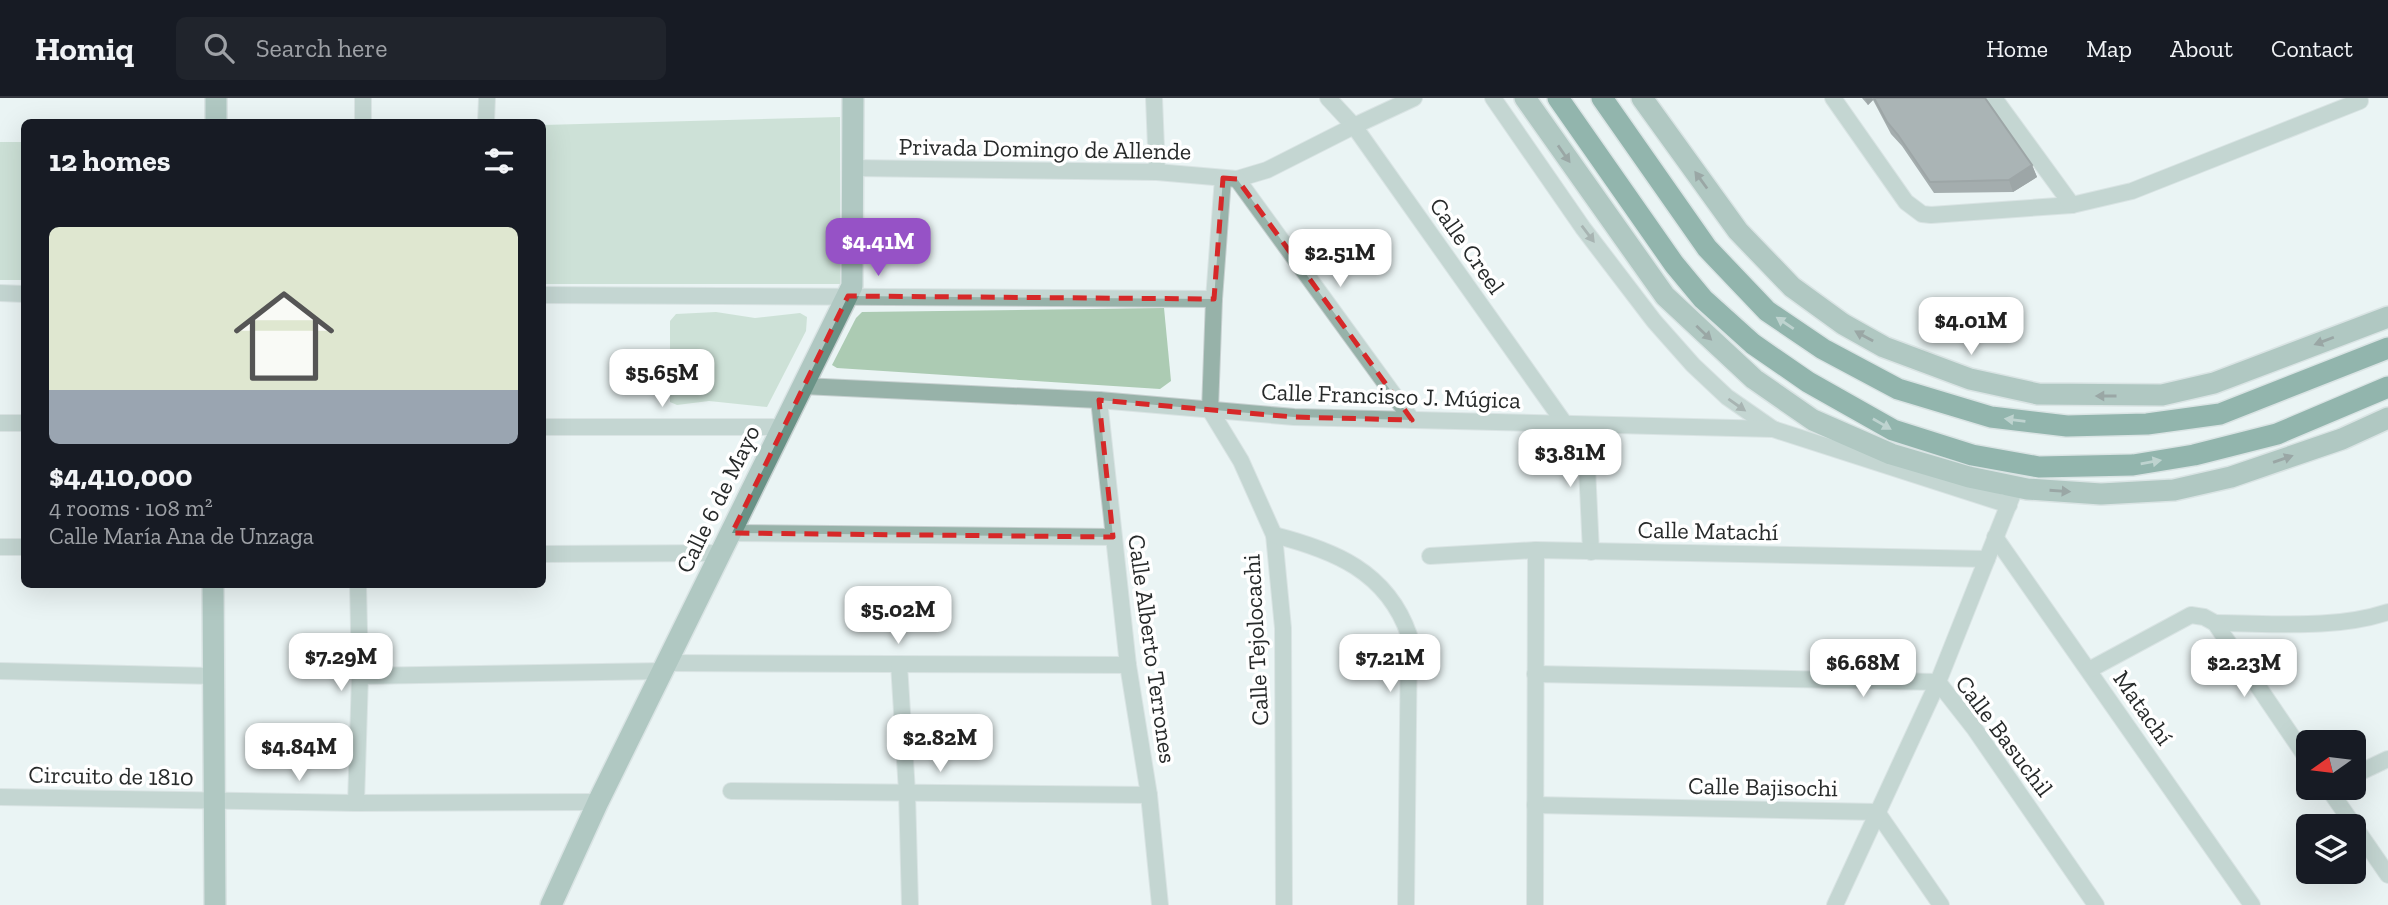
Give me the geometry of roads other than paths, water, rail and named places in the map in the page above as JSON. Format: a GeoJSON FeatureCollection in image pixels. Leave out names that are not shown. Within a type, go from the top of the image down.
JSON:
{"type":"FeatureCollection","features":[{"type":"Feature","properties":{"kind":"highway"},"geometry":{"type":"LineString","coordinates":[[1558,98],[1674,264],[1703,299],[1754,344],[1808,382],[1893,430],[1972,456],[2039,467],[2133,466],[2193,455],[2277,434],[2388,387]]}},
{"type":"Feature","properties":{"kind":"highway"},"geometry":{"type":"LineString","coordinates":[[1602,98],[1707,248],[1767,311],[1823,349],[1898,389],[1991,417],[2080,426],[2147,424],[2220,414],[2388,348]]}},
{"type":"Feature","properties":{"kind":"main road"},"geometry":{"type":"LineString","coordinates":[[216,98],[216,119]]}},
{"type":"Feature","properties":{"kind":"main road","name":"Calle 6 de Mayo"},"geometry":{"type":"LineString","coordinates":[[551,905],[598,802],[852,286],[853,98]]}},
{"type":"Feature","properties":{"kind":"main road"},"geometry":{"type":"LineString","coordinates":[[1525,98],[1665,296],[1754,379],[1814,420],[1891,454],[1969,477],[2012,496],[2174,490],[2231,477],[2342,439],[2388,418]]}},
{"type":"Feature","properties":{"kind":"main road"},"geometry":{"type":"LineString","coordinates":[[1642,98],[1738,231],[1792,287],[1843,324],[1884,347],[1969,379],[2038,394],[2162,394],[2214,383],[2384,324]]}},
{"type":"Feature","properties":{"kind":"main road"},"geometry":{"type":"LineString","coordinates":[[213,588],[215,905]]}},
{"type":"Feature","properties":{"kind":"street"},"geometry":{"type":"LineString","coordinates":[[363,98],[363,119]]}},
{"type":"Feature","properties":{"kind":"street"},"geometry":{"type":"LineString","coordinates":[[486,98],[486,119]]}},
{"type":"Feature","properties":{"kind":"street"},"geometry":{"type":"LineString","coordinates":[[1154,98],[1157,172]]}},
{"type":"Feature","properties":{"kind":"street","name":"Calle Creel"},"geometry":{"type":"LineString","coordinates":[[1328,98],[1354,126],[1564,424]]}},
{"type":"Feature","properties":{"kind":"street"},"geometry":{"type":"LineString","coordinates":[[1230,179],[1267,170],[1415,98]]}},
{"type":"Feature","properties":{"kind":"street"},"geometry":{"type":"LineString","coordinates":[[1493,98],[1583,228],[1654,321],[1693,365],[1727,397],[1773,429]]}},
{"type":"Feature","properties":{"kind":"street"},"geometry":{"type":"LineString","coordinates":[[1833,98],[1906,202],[1922,214],[2072,205],[2132,191],[2360,101]]}},
{"type":"Feature","properties":{"kind":"street"},"geometry":{"type":"LineString","coordinates":[[1994,98],[2072,205]]}},
{"type":"Feature","properties":{"kind":"street","name":"Privada Domingo de Allende"},"geometry":{"type":"LineString","coordinates":[[853,168],[1157,172],[1230,179]]}},
{"type":"Feature","properties":{"kind":"street"},"geometry":{"type":"LineString","coordinates":[[1210,410],[1214,299],[1230,179]]}},
{"type":"Feature","properties":{"kind":"street"},"geometry":{"type":"LineString","coordinates":[[1230,179],[1412,420]]}},
{"type":"Feature","properties":{"kind":"street"},"geometry":{"type":"LineString","coordinates":[[0,293],[21,294]]}},
{"type":"Feature","properties":{"kind":"street"},"geometry":{"type":"LineString","coordinates":[[546,295],[1214,299]]}},
{"type":"Feature","properties":{"kind":"street","name":"Calle Francisco J. Múgica"},"geometry":{"type":"LineString","coordinates":[[803,386],[1099,400],[1294,417],[1773,429],[2012,496]]}},
{"type":"Feature","properties":{"kind":"street","name":"Calle Alberto Terrones"},"geometry":{"type":"LineString","coordinates":[[1099,400],[1128,665],[1149,795],[1160,905]]}},
{"type":"Feature","properties":{"kind":"street","name":"Calle Tejolocachi"},"geometry":{"type":"LineString","coordinates":[[1210,410],[1241,461],[1274,535],[1283,628],[1284,905]]}},
{"type":"Feature","properties":{"kind":"street"},"geometry":{"type":"LineString","coordinates":[[0,423],[21,423]]}},
{"type":"Feature","properties":{"kind":"street"},"geometry":{"type":"LineString","coordinates":[[1585,425],[1591,552]]}},
{"type":"Feature","properties":{"kind":"street"},"geometry":{"type":"LineString","coordinates":[[546,427],[782,427]]}},
{"type":"Feature","properties":{"kind":"street"},"geometry":{"type":"LineString","coordinates":[[1835,905],[1938,682],[2012,496]]}},
{"type":"Feature","properties":{"kind":"street"},"geometry":{"type":"LineString","coordinates":[[732,533],[1114,537]]}},
{"type":"Feature","properties":{"kind":"street"},"geometry":{"type":"LineString","coordinates":[[1274,535],[1314,545],[1336,554],[1361,570],[1393,602],[1409,635],[1406,905]]}},
{"type":"Feature","properties":{"kind":"street","name":"Matachí"},"geometry":{"type":"LineString","coordinates":[[1995,537],[2252,905]]}},
{"type":"Feature","properties":{"kind":"street"},"geometry":{"type":"LineString","coordinates":[[0,547],[21,547]]}},
{"type":"Feature","properties":{"kind":"street"},"geometry":{"type":"LineString","coordinates":[[1535,905],[1536,550]]}},
{"type":"Feature","properties":{"kind":"street","name":"Calle Matachí"},"geometry":{"type":"LineString","coordinates":[[1430,556],[1536,550],[1987,559]]}},
{"type":"Feature","properties":{"kind":"street"},"geometry":{"type":"LineString","coordinates":[[546,554],[722,553]]}},
{"type":"Feature","properties":{"kind":"street"},"geometry":{"type":"LineString","coordinates":[[356,803],[360,676],[358,588]]}},
{"type":"Feature","properties":{"kind":"street"},"geometry":{"type":"LineString","coordinates":[[2214,623],[2333,623],[2365,619],[2388,612]]}},
{"type":"Feature","properties":{"kind":"street"},"geometry":{"type":"LineString","coordinates":[[2089,670],[2191,615],[2204,617],[2214,623],[2296,743]]}},
{"type":"Feature","properties":{"kind":"street"},"geometry":{"type":"LineString","coordinates":[[899,664],[911,905]]}},
{"type":"Feature","properties":{"kind":"street"},"geometry":{"type":"LineString","coordinates":[[360,676],[666,667],[1128,665]]}},
{"type":"Feature","properties":{"kind":"street"},"geometry":{"type":"LineString","coordinates":[[0,671],[213,676]]}},
{"type":"Feature","properties":{"kind":"street","name":"Calle Basuchil"},"geometry":{"type":"LineString","coordinates":[[1535,674],[1938,682],[1974,728],[2096,905]]}},
{"type":"Feature","properties":{"kind":"street"},"geometry":{"type":"LineString","coordinates":[[2366,769],[2388,759]]}},
{"type":"Feature","properties":{"kind":"street"},"geometry":{"type":"LineString","coordinates":[[732,791],[1149,795]]}},
{"type":"Feature","properties":{"kind":"street","name":"Circuito de 1810"},"geometry":{"type":"LineString","coordinates":[[0,797],[356,803],[598,802]]}},
{"type":"Feature","properties":{"kind":"street"},"geometry":{"type":"LineString","coordinates":[[2336,800],[2388,875]]}},
{"type":"Feature","properties":{"kind":"street","name":"Calle Bajisochi"},"geometry":{"type":"LineString","coordinates":[[1535,805],[1877,812]]}},
{"type":"Feature","properties":{"kind":"street"},"geometry":{"type":"LineString","coordinates":[[1877,812],[1941,905]]}}]}
